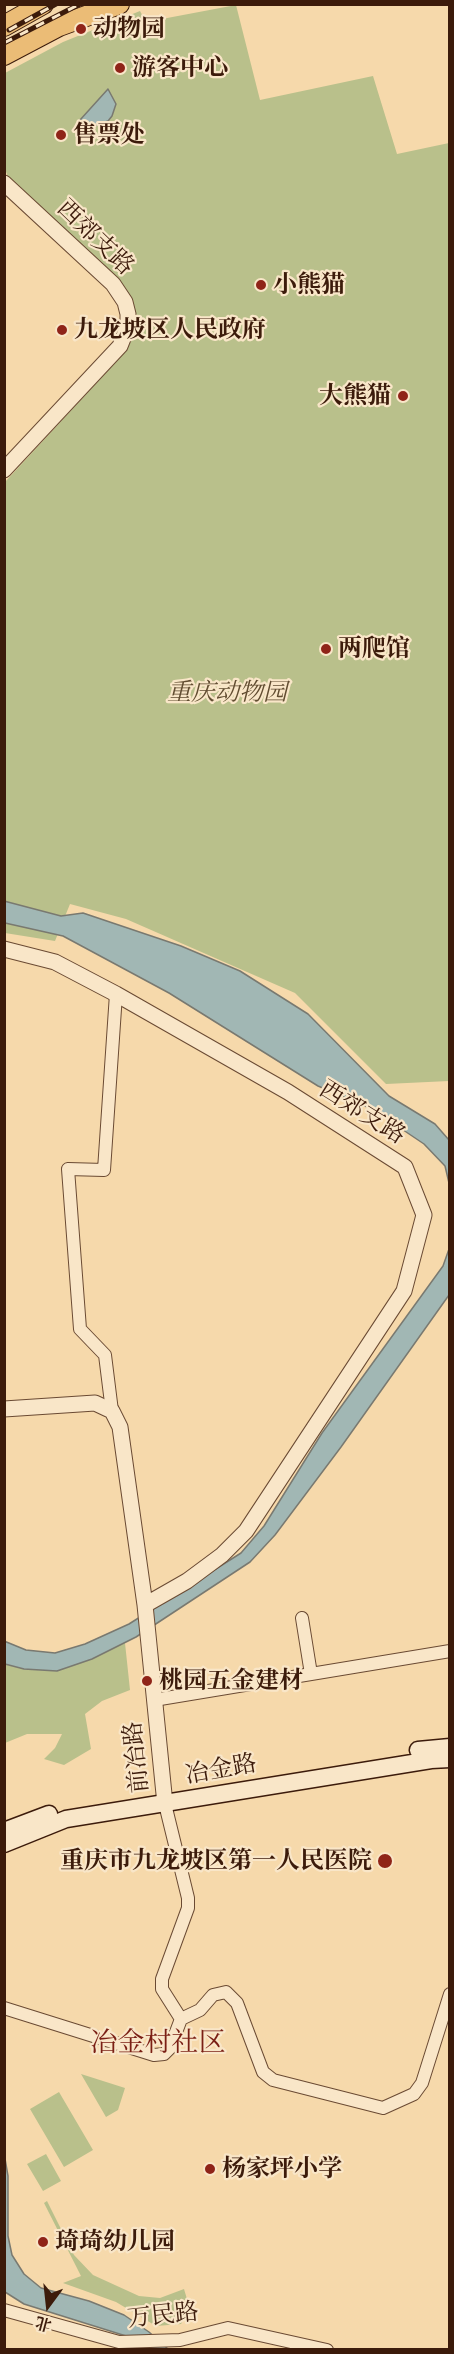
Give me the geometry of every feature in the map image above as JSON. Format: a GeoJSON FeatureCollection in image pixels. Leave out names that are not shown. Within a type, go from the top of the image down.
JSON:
{"type":"FeatureCollection","features":[{"type":"Feature","properties":{"kind":"main road"},"geometry":{"type":"LineString","coordinates":[[4,26],[43,4]]}},
{"type":"Feature","properties":{"kind":"main road"},"geometry":{"type":"LineString","coordinates":[[4,54],[59,26],[119,4]]}},
{"type":"Feature","properties":{"kind":"main road","name":"冶金路"},"geometry":{"type":"LineString","coordinates":[[4,1844],[66,1819],[418,1750],[450,1748]]}},
{"type":"Feature","properties":{"kind":"main road","name":"冶金路"},"geometry":{"type":"LineString","coordinates":[[4,1831],[61,1810],[450,1759]]}},
{"type":"Feature","properties":{"kind":"street","name":"西郊支路"},"geometry":{"type":"LineString","coordinates":[[4,183],[113,284],[125,302],[128,326],[120,346],[4,470]]}},
{"type":"Feature","properties":{"kind":"street","name":"西郊支路"},"geometry":{"type":"LineString","coordinates":[[4,949],[55,962],[288,1092],[405,1167],[424,1215],[404,1291],[246,1531],[222,1555],[187,1581],[144,1605]]}},
{"type":"Feature","properties":{"kind":"street"},"geometry":{"type":"LineString","coordinates":[[112,1411],[105,1355],[80,1329],[68,1169],[104,1170],[116,994]]}},
{"type":"Feature","properties":{"kind":"street"},"geometry":{"type":"LineString","coordinates":[[4,1409],[95,1403],[112,1411]]}},
{"type":"Feature","properties":{"kind":"street","name":"前冶路"},"geometry":{"type":"LineString","coordinates":[[112,1411],[120,1427],[135,1526],[165,1798],[188,1898],[188,1908],[162,1979],[162,1989],[181,2019]]}},
{"type":"Feature","properties":{"kind":"street"},"geometry":{"type":"LineString","coordinates":[[302,1618],[311,1674]]}},
{"type":"Feature","properties":{"kind":"street"},"geometry":{"type":"LineString","coordinates":[[154,1700],[450,1651]]}},
{"type":"Feature","properties":{"kind":"street"},"geometry":{"type":"LineString","coordinates":[[4,2008],[154,2055],[164,2054],[170,2048],[181,2019],[200,2010],[213,1995],[226,1992],[237,2003],[263,2072],[273,2080],[383,2108],[414,2094],[422,2083],[450,1994]]}},
{"type":"Feature","properties":{"kind":"street","name":"万民路"},"geometry":{"type":"LineString","coordinates":[[4,2310],[119,2342],[180,2340],[228,2328],[327,2349]]}},
{"type":"Feature","properties":{"kind":"green space","name":"重庆动物园"},"geometry":{"type":"Polygon","coordinates":[[[236,5],[260,100],[373,76],[397,154],[449,143],[449,1081],[386,1084],[295,993],[126,919],[70,904],[55,941],[5,933],[5,482],[127,350],[137,327],[133,300],[118,280],[8,177],[5,169],[5,73],[63,42],[140,11],[146,22],[236,5]]]}},
{"type":"Feature","properties":{"kind":"green space"},"geometry":{"type":"Polygon","coordinates":[[[125,1643],[130,1690],[102,1701],[85,1714],[91,1749],[64,1765],[44,1759],[55,1748],[62,1734],[27,1734],[5,1743],[4,1664],[24,1669],[57,1671],[125,1643]]]}},
{"type":"Feature","properties":{"kind":"green space"},"geometry":{"type":"Polygon","coordinates":[[[81,2074],[125,2088],[118,2110],[106,2117],[81,2074]]]}},
{"type":"Feature","properties":{"kind":"green space"},"geometry":{"type":"Polygon","coordinates":[[[59,2092],[93,2150],[64,2167],[30,2109],[59,2092]]]}},
{"type":"Feature","properties":{"kind":"green space"},"geometry":{"type":"Polygon","coordinates":[[[46,2154],[61,2181],[43,2191],[27,2164],[46,2154]]]}},
{"type":"Feature","properties":{"kind":"green space"},"geometry":{"type":"Polygon","coordinates":[[[47,2201],[74,2255],[93,2275],[139,2296],[160,2298],[184,2289],[190,2309],[181,2324],[156,2326],[116,2302],[63,2283],[81,2276],[44,2203],[47,2201]]]}},
{"type":"Feature","properties":{"kind":"water"},"geometry":{"type":"Polygon","coordinates":[[[108,89],[116,104],[112,116],[108,121],[95,126],[82,122],[80,120],[108,89]]]}},
{"type":"Feature","properties":{"kind":"water"},"geometry":{"type":"Polygon","coordinates":[[[4,901],[61,916],[83,913],[181,946],[240,971],[308,1014],[389,1096],[435,1124],[449,1140],[449,1183],[445,1166],[424,1144],[372,1109],[318,1086],[169,993],[63,936],[5,923],[4,901]]]}},
{"type":"Feature","properties":{"kind":"water"},"geometry":{"type":"Polygon","coordinates":[[[449,1249],[449,1295],[341,1447],[275,1535],[250,1562],[136,1637],[92,1659],[57,1671],[24,1669],[5,1664],[4,1641],[26,1650],[55,1653],[85,1644],[129,1624],[241,1553],[264,1526],[322,1433],[443,1266],[449,1249]]]}},
{"type":"Feature","properties":{"kind":"water"},"geometry":{"type":"Polygon","coordinates":[[[4,2153],[8,2176],[8,2236],[12,2255],[24,2274],[41,2288],[89,2301],[124,2315],[149,2332],[168,2349],[143,2349],[126,2336],[24,2304],[5,2292],[4,2153]]]}},
{"type":"Feature","properties":{"kind":"railway"},"geometry":{"type":"LineString","coordinates":[[9,30],[56,4]]}},
{"type":"Feature","properties":{"kind":"railway"},"geometry":{"type":"LineString","coordinates":[[4,43],[80,4]]}},
{"type":"Feature","properties":{"kind":"place","name":"动物园"},"geometry":{"type":"Point","coordinates":[81,29]}},
{"type":"Feature","properties":{"kind":"place","name":"游客中心"},"geometry":{"type":"Point","coordinates":[120,68]}},
{"type":"Feature","properties":{"kind":"place","name":"售票处"},"geometry":{"type":"Point","coordinates":[61,135]}},
{"type":"Feature","properties":{"kind":"place","name":"小熊猫"},"geometry":{"type":"Point","coordinates":[261,285]}},
{"type":"Feature","properties":{"kind":"place","name":"九龙坡区人民政府"},"geometry":{"type":"Point","coordinates":[62,330]}},
{"type":"Feature","properties":{"kind":"place","name":"大熊猫"},"geometry":{"type":"Point","coordinates":[403,396]}},
{"type":"Feature","properties":{"kind":"place","name":"两爬馆"},"geometry":{"type":"Point","coordinates":[326,649]}},
{"type":"Feature","properties":{"kind":"place","name":"桃园五金建材"},"geometry":{"type":"Point","coordinates":[147,1681]}},
{"type":"Feature","properties":{"kind":"place","name":"重庆市九龙坡区第一人民医院"},"geometry":{"type":"Point","coordinates":[385,1861]}},
{"type":"Feature","properties":{"kind":"place","name":"杨家坪小学"},"geometry":{"type":"Point","coordinates":[210,2169]}},
{"type":"Feature","properties":{"kind":"place","name":"琦琦幼儿园"},"geometry":{"type":"Point","coordinates":[43,2242]}},
{"type":"Feature","properties":{"kind":"district","name":"冶金村社区"},"geometry":{"type":"Point","coordinates":[158,2044]}}]}
